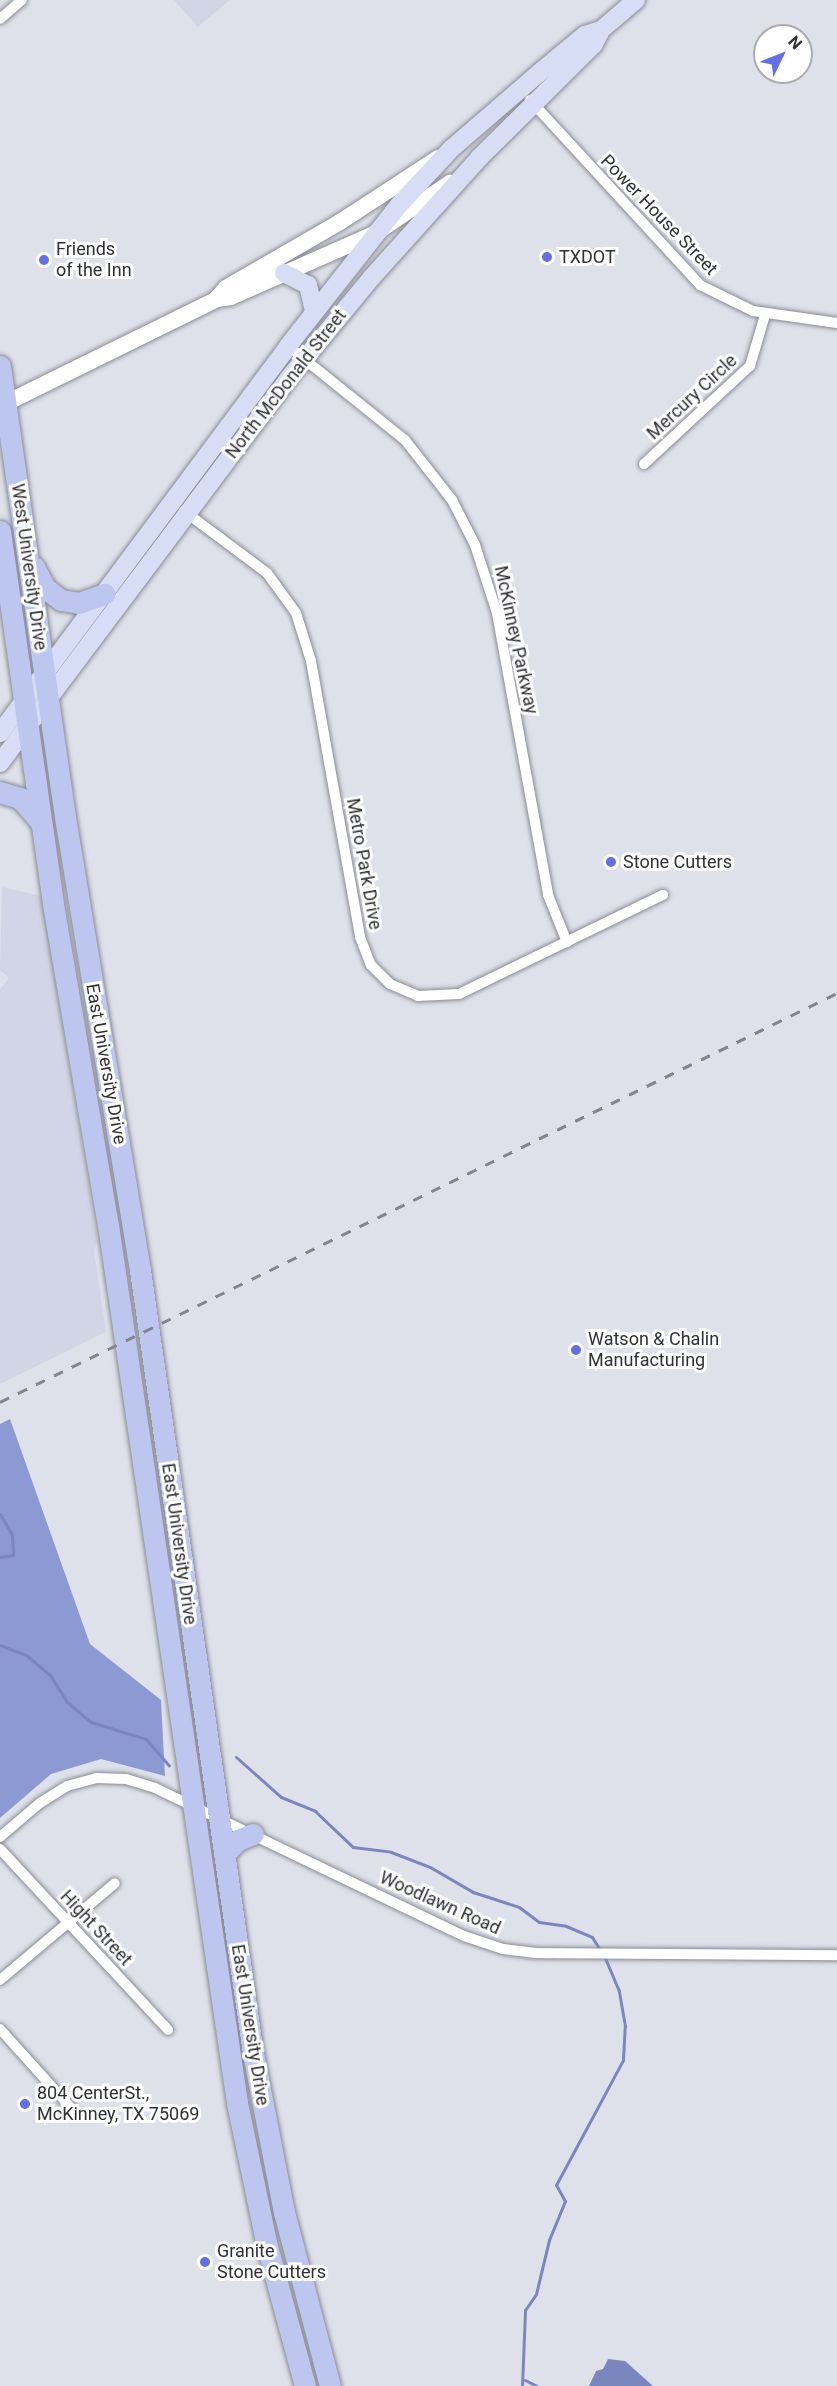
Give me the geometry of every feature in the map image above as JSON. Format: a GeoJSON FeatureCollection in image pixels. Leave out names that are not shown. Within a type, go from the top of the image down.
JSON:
{"type":"FeatureCollection","features":[{"type":"Feature","properties":{"kind":"highway","name":"West University Drive"},"geometry":{"type":"LineString","coordinates":[[0,366],[3,405],[26,542],[48,697]]}},
{"type":"Feature","properties":{"kind":"highway","name":"West University Drive"},"geometry":{"type":"LineString","coordinates":[[0,531],[28,725]]}},
{"type":"Feature","properties":{"kind":"highway"},"geometry":{"type":"LineString","coordinates":[[26,542],[40,582],[53,595],[79,603],[104,594]]}},
{"type":"Feature","properties":{"kind":"highway","name":"East University Drive"},"geometry":{"type":"LineString","coordinates":[[48,697],[90,974],[130,1202],[246,2000],[284,2212],[330,2386]]}},
{"type":"Feature","properties":{"kind":"highway","name":"East University Drive"},"geometry":{"type":"LineString","coordinates":[[28,725],[64,977],[108,1225],[222,2002],[259,2213],[305,2386]]}},
{"type":"Feature","properties":{"kind":"highway"},"geometry":{"type":"LineString","coordinates":[[0,792],[20,798],[42,823]]}},
{"type":"Feature","properties":{"kind":"highway"},"geometry":{"type":"LineString","coordinates":[[64,977],[90,974]]}},
{"type":"Feature","properties":{"kind":"highway"},"geometry":{"type":"LineString","coordinates":[[161,1596],[186,1592]]}},
{"type":"Feature","properties":{"kind":"highway"},"geometry":{"type":"LineString","coordinates":[[224,1854],[237,1840],[253,1834]]}},
{"type":"Feature","properties":{"kind":"highway"},"geometry":{"type":"LineString","coordinates":[[222,2002],[246,2000]]}},
{"type":"Feature","properties":{"kind":"main road","name":"North McDonald Street"},"geometry":{"type":"LineString","coordinates":[[0,733],[104,594],[465,172],[526,96],[585,35],[601,30],[636,0]]}},
{"type":"Feature","properties":{"kind":"main road","name":"North McDonald Street"},"geometry":{"type":"LineString","coordinates":[[0,764],[288,346],[374,234],[451,149],[526,96]]}},
{"type":"Feature","properties":{"kind":"main road"},"geometry":{"type":"LineString","coordinates":[[284,273],[308,285],[315,311]]}},
{"type":"Feature","properties":{"kind":"street"},"geometry":{"type":"LineString","coordinates":[[0,19],[22,0]]}},
{"type":"Feature","properties":{"kind":"street","name":"Power House Street"},"geometry":{"type":"LineString","coordinates":[[526,96],[691,276],[731,303],[765,315],[837,323]]}},
{"type":"Feature","properties":{"kind":"street"},"geometry":{"type":"LineString","coordinates":[[217,299],[226,288],[340,222],[451,149]]}},
{"type":"Feature","properties":{"kind":"street"},"geometry":{"type":"LineString","coordinates":[[3,405],[217,299],[231,297],[374,234],[465,172]]}},
{"type":"Feature","properties":{"kind":"street","name":"Mercury Circle"},"geometry":{"type":"LineString","coordinates":[[644,464],[750,366],[765,315]]}},
{"type":"Feature","properties":{"kind":"street","name":"McKinney Parkway"},"geometry":{"type":"LineString","coordinates":[[288,346],[377,414],[415,451],[452,500],[475,544],[497,614],[548,895],[567,942]]}},
{"type":"Feature","properties":{"kind":"street","name":"Metro Park Drive"},"geometry":{"type":"LineString","coordinates":[[179,507],[267,573],[296,614],[311,661],[360,937],[376,971],[409,994],[439,998],[468,990],[663,895]]}},
{"type":"Feature","properties":{"kind":"street","name":"Woodlawn Road"},"geometry":{"type":"LineString","coordinates":[[0,1837],[52,1793],[73,1783],[96,1779],[140,1782],[457,1933],[503,1949],[534,1953],[837,1955]]}},
{"type":"Feature","properties":{"kind":"street","name":"Hight Street"},"geometry":{"type":"LineString","coordinates":[[0,1849],[168,2030]]}},
{"type":"Feature","properties":{"kind":"street"},"geometry":{"type":"LineString","coordinates":[[0,1980],[115,1883]]}},
{"type":"Feature","properties":{"kind":"street"},"geometry":{"type":"LineString","coordinates":[[0,2029],[72,2109]]}},
{"type":"Feature","properties":{"kind":"shaded area"},"geometry":{"type":"Polygon","coordinates":[[[174,0],[230,0],[198,27],[174,0]]]}},
{"type":"Feature","properties":{"kind":"shaded area"},"geometry":{"type":"Polygon","coordinates":[[[2,887],[41,896],[98,1241],[94,1250],[106,1332],[0,1384],[0,989],[9,978],[0,970],[2,887]]]}},
{"type":"Feature","properties":{"kind":"shaded area"},"geometry":{"type":"Polygon","coordinates":[[[10,1419],[90,1644],[161,1700],[165,1776],[101,1759],[51,1774],[0,1818],[0,1424],[10,1419]]]}},
{"type":"Feature","properties":{"kind":"shaded area"},"geometry":{"type":"Polygon","coordinates":[[[608,2359],[625,2361],[653,2386],[589,2386],[596,2371],[603,2369],[608,2359]]]}},
{"type":"Feature","properties":{"kind":"waterway"},"geometry":{"type":"LineString","coordinates":[[0,1514],[12,1535],[13,1555],[0,1557]]}},
{"type":"Feature","properties":{"kind":"waterway"},"geometry":{"type":"LineString","coordinates":[[0,1645],[26,1655],[50,1675],[67,1702],[91,1722],[146,1739],[169,1765]]}},
{"type":"Feature","properties":{"kind":"waterway"},"geometry":{"type":"LineString","coordinates":[[236,1757],[281,1797],[315,1811],[353,1847],[391,1852],[430,1867],[473,1892],[519,1907],[539,1922],[566,1926],[592,1937],[600,1950]]}},
{"type":"Feature","properties":{"kind":"waterway"},"geometry":{"type":"LineString","coordinates":[[522,2386],[525,2310],[536,2294],[549,2240],[565,2201],[556,2185],[623,2060],[625,2026],[619,1991],[604,1955]]}},
{"type":"Feature","properties":{"kind":"waterway"},"geometry":{"type":"LineString","coordinates":[[525,2380],[537,2386]]}},
{"type":"Feature","properties":{"kind":"railway"},"geometry":{"type":"LineString","coordinates":[[0,1402],[837,993]]}},
{"type":"Feature","properties":{"kind":"place","name":"TXDOT"},"geometry":{"type":"Point","coordinates":[547,257]}},
{"type":"Feature","properties":{"kind":"place","name":"Friends of the Inn"},"geometry":{"type":"Point","coordinates":[44,260]}},
{"type":"Feature","properties":{"kind":"place","name":"Stone Cutters"},"geometry":{"type":"Point","coordinates":[611,862]}},
{"type":"Feature","properties":{"kind":"place","name":"Watson & Chalin Manufacturing"},"geometry":{"type":"Point","coordinates":[576,1350]}},
{"type":"Feature","properties":{"kind":"place","name":"804 CenterSt., McKinney, TX 75069"},"geometry":{"type":"Point","coordinates":[25,2104]}},
{"type":"Feature","properties":{"kind":"place","name":"Granite Stone Cutters"},"geometry":{"type":"Point","coordinates":[205,2262]}}]}
